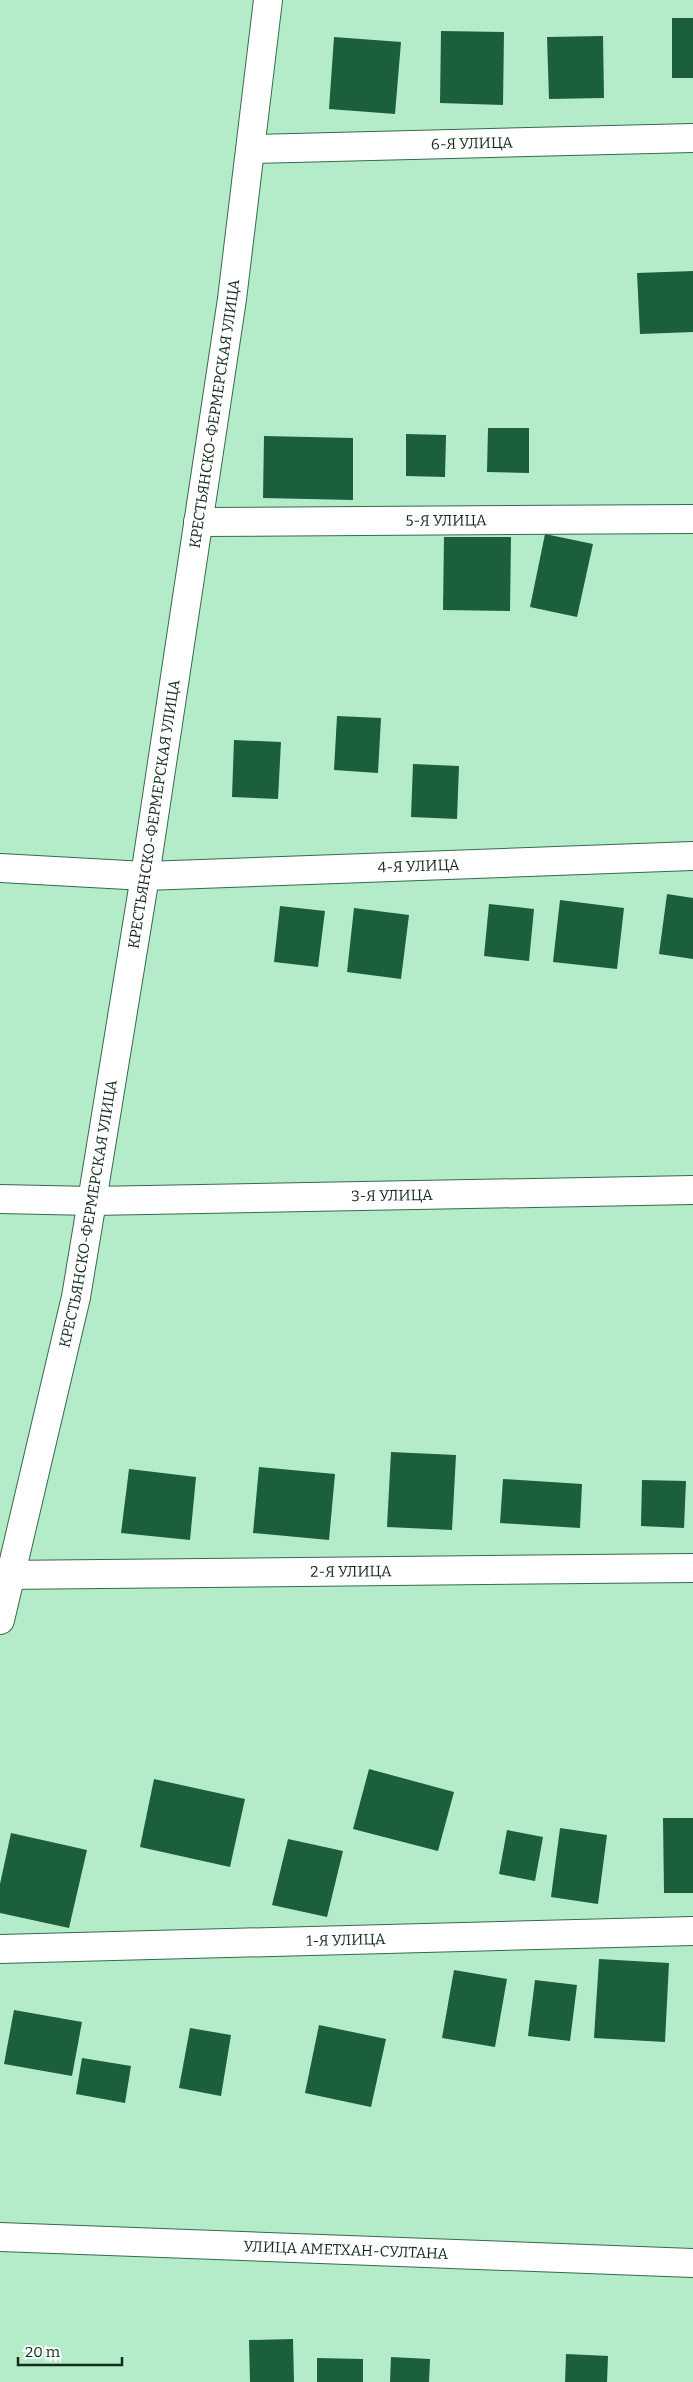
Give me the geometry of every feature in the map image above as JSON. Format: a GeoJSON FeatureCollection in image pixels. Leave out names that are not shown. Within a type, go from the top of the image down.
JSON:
{"type":"FeatureCollection","features":[{"type":"Feature","properties":{"kind":"street","name":"КРЕСТЬЯНСКО-ФЕРМЕРСКАЯ УЛИЦА"},"geometry":{"type":"LineString","coordinates":[[0,1620],[5,1576],[76,1297],[92,1201],[144,876],[232,299],[268,0]]}},
{"type":"Feature","properties":{"kind":"street","name":"6-Я УЛИЦА"},"geometry":{"type":"LineString","coordinates":[[250,149],[693,138]]}},
{"type":"Feature","properties":{"kind":"street","name":"5-Я УЛИЦА"},"geometry":{"type":"LineString","coordinates":[[198,522],[693,519]]}},
{"type":"Feature","properties":{"kind":"street","name":"4-Я УЛИЦА"},"geometry":{"type":"LineString","coordinates":[[0,868],[144,876],[693,856]]}},
{"type":"Feature","properties":{"kind":"street","name":"3-Я УЛИЦА"},"geometry":{"type":"LineString","coordinates":[[0,1199],[92,1201],[693,1190]]}},
{"type":"Feature","properties":{"kind":"street","name":"2-Я УЛИЦА"},"geometry":{"type":"LineString","coordinates":[[5,1576],[693,1568]]}},
{"type":"Feature","properties":{"kind":"street","name":"1-Я УЛИЦА"},"geometry":{"type":"LineString","coordinates":[[0,1949],[693,1930]]}},
{"type":"Feature","properties":{"kind":"street","name":"УЛИЦА АМЕТХАН-СУЛТАНА"},"geometry":{"type":"LineString","coordinates":[[0,2237],[693,2263]]}},
{"type":"Feature","properties":{"kind":"building"},"geometry":{"type":"Polygon","coordinates":[[[672,18],[693,18],[693,78],[672,78],[672,18]]]}},
{"type":"Feature","properties":{"kind":"building"},"geometry":{"type":"Polygon","coordinates":[[[441,31],[504,32],[503,105],[440,103],[441,31]]]}},
{"type":"Feature","properties":{"kind":"building"},"geometry":{"type":"Polygon","coordinates":[[[603,36],[604,98],[549,99],[547,37],[603,36]]]}},
{"type":"Feature","properties":{"kind":"building"},"geometry":{"type":"Polygon","coordinates":[[[334,37],[401,42],[395,114],[329,109],[334,37]]]}},
{"type":"Feature","properties":{"kind":"building"},"geometry":{"type":"Polygon","coordinates":[[[693,271],[693,332],[640,334],[637,273],[693,271]]]}},
{"type":"Feature","properties":{"kind":"building"},"geometry":{"type":"Polygon","coordinates":[[[488,428],[529,428],[529,473],[487,472],[488,428]]]}},
{"type":"Feature","properties":{"kind":"building"},"geometry":{"type":"Polygon","coordinates":[[[406,434],[446,435],[445,477],[406,476],[406,434]]]}},
{"type":"Feature","properties":{"kind":"building"},"geometry":{"type":"Polygon","coordinates":[[[264,436],[353,438],[353,500],[263,498],[264,436]]]}},
{"type":"Feature","properties":{"kind":"building"},"geometry":{"type":"Polygon","coordinates":[[[545,534],[593,544],[577,617],[530,607],[545,534]]]}},
{"type":"Feature","properties":{"kind":"building"},"geometry":{"type":"Polygon","coordinates":[[[444,537],[511,537],[510,611],[443,610],[444,537]]]}},
{"type":"Feature","properties":{"kind":"building"},"geometry":{"type":"Polygon","coordinates":[[[337,716],[381,718],[378,773],[334,770],[337,716]]]}},
{"type":"Feature","properties":{"kind":"building"},"geometry":{"type":"Polygon","coordinates":[[[234,740],[281,742],[278,799],[232,797],[234,740]]]}},
{"type":"Feature","properties":{"kind":"building"},"geometry":{"type":"Polygon","coordinates":[[[413,764],[459,766],[457,819],[411,817],[413,764]]]}},
{"type":"Feature","properties":{"kind":"building"},"geometry":{"type":"Polygon","coordinates":[[[667,894],[693,898],[693,959],[659,954],[667,894]]]}},
{"type":"Feature","properties":{"kind":"building"},"geometry":{"type":"Polygon","coordinates":[[[560,900],[624,908],[617,969],[553,962],[560,900]]]}},
{"type":"Feature","properties":{"kind":"building"},"geometry":{"type":"Polygon","coordinates":[[[489,904],[534,909],[529,961],[484,956],[489,904]]]}},
{"type":"Feature","properties":{"kind":"building"},"geometry":{"type":"Polygon","coordinates":[[[280,906],[325,911],[318,967],[274,962],[280,906]]]}},
{"type":"Feature","properties":{"kind":"building"},"geometry":{"type":"Polygon","coordinates":[[[354,908],[409,915],[401,979],[347,972],[354,908]]]}},
{"type":"Feature","properties":{"kind":"building"},"geometry":{"type":"Polygon","coordinates":[[[391,1452],[456,1455],[452,1530],[387,1527],[391,1452]]]}},
{"type":"Feature","properties":{"kind":"building"},"geometry":{"type":"Polygon","coordinates":[[[259,1467],[335,1474],[329,1540],[253,1533],[259,1467]]]}},
{"type":"Feature","properties":{"kind":"building"},"geometry":{"type":"Polygon","coordinates":[[[129,1469],[196,1477],[190,1540],[121,1533],[129,1469]]]}},
{"type":"Feature","properties":{"kind":"building"},"geometry":{"type":"Polygon","coordinates":[[[503,1479],[582,1484],[580,1528],[500,1523],[503,1479]]]}},
{"type":"Feature","properties":{"kind":"building"},"geometry":{"type":"Polygon","coordinates":[[[642,1480],[686,1481],[684,1528],[641,1526],[642,1480]]]}},
{"type":"Feature","properties":{"kind":"building"},"geometry":{"type":"Polygon","coordinates":[[[369,1769],[454,1792],[438,1851],[353,1829],[369,1769]]]}},
{"type":"Feature","properties":{"kind":"building"},"geometry":{"type":"Polygon","coordinates":[[[154,1779],[245,1799],[230,1867],[140,1847],[154,1779]]]}},
{"type":"Feature","properties":{"kind":"building"},"geometry":{"type":"Polygon","coordinates":[[[663,1818],[693,1818],[693,1893],[664,1893],[663,1818]]]}},
{"type":"Feature","properties":{"kind":"building"},"geometry":{"type":"Polygon","coordinates":[[[560,1828],[607,1835],[598,1904],[551,1897],[560,1828]]]}},
{"type":"Feature","properties":{"kind":"building"},"geometry":{"type":"Polygon","coordinates":[[[507,1830],[543,1837],[535,1881],[499,1874],[507,1830]]]}},
{"type":"Feature","properties":{"kind":"building"},"geometry":{"type":"Polygon","coordinates":[[[11,1833],[87,1850],[69,1928],[0,1913],[0,1884],[11,1833]]]}},
{"type":"Feature","properties":{"kind":"building"},"geometry":{"type":"Polygon","coordinates":[[[288,1839],[343,1851],[327,1917],[272,1905],[288,1839]]]}},
{"type":"Feature","properties":{"kind":"building"},"geometry":{"type":"Polygon","coordinates":[[[599,1959],[669,1963],[665,2042],[594,2038],[599,1959]]]}},
{"type":"Feature","properties":{"kind":"building"},"geometry":{"type":"Polygon","coordinates":[[[454,1970],[507,1979],[495,2047],[442,2038],[454,1970]]]}},
{"type":"Feature","properties":{"kind":"building"},"geometry":{"type":"Polygon","coordinates":[[[535,1980],[577,1985],[570,2041],[528,2036],[535,1980]]]}},
{"type":"Feature","properties":{"kind":"building"},"geometry":{"type":"Polygon","coordinates":[[[14,2010],[82,2022],[72,2076],[4,2064],[14,2010]]]}},
{"type":"Feature","properties":{"kind":"building"},"geometry":{"type":"Polygon","coordinates":[[[319,2025],[386,2039],[371,2107],[305,2093],[319,2025]]]}},
{"type":"Feature","properties":{"kind":"building"},"geometry":{"type":"Polygon","coordinates":[[[190,2028],[231,2035],[221,2096],[179,2088],[190,2028]]]}},
{"type":"Feature","properties":{"kind":"building"},"geometry":{"type":"Polygon","coordinates":[[[82,2058],[131,2066],[125,2103],[76,2094],[82,2058]]]}},
{"type":"Feature","properties":{"kind":"building"},"geometry":{"type":"Polygon","coordinates":[[[293,2339],[294,2382],[250,2382],[249,2340],[293,2339]]]}},
{"type":"Feature","properties":{"kind":"building"},"geometry":{"type":"Polygon","coordinates":[[[566,2354],[608,2356],[607,2382],[565,2382],[566,2354]]]}},
{"type":"Feature","properties":{"kind":"building"},"geometry":{"type":"Polygon","coordinates":[[[391,2357],[430,2359],[429,2382],[390,2382],[391,2357]]]}},
{"type":"Feature","properties":{"kind":"building"},"geometry":{"type":"Polygon","coordinates":[[[317,2358],[363,2359],[363,2382],[317,2382],[317,2358]]]}}]}
